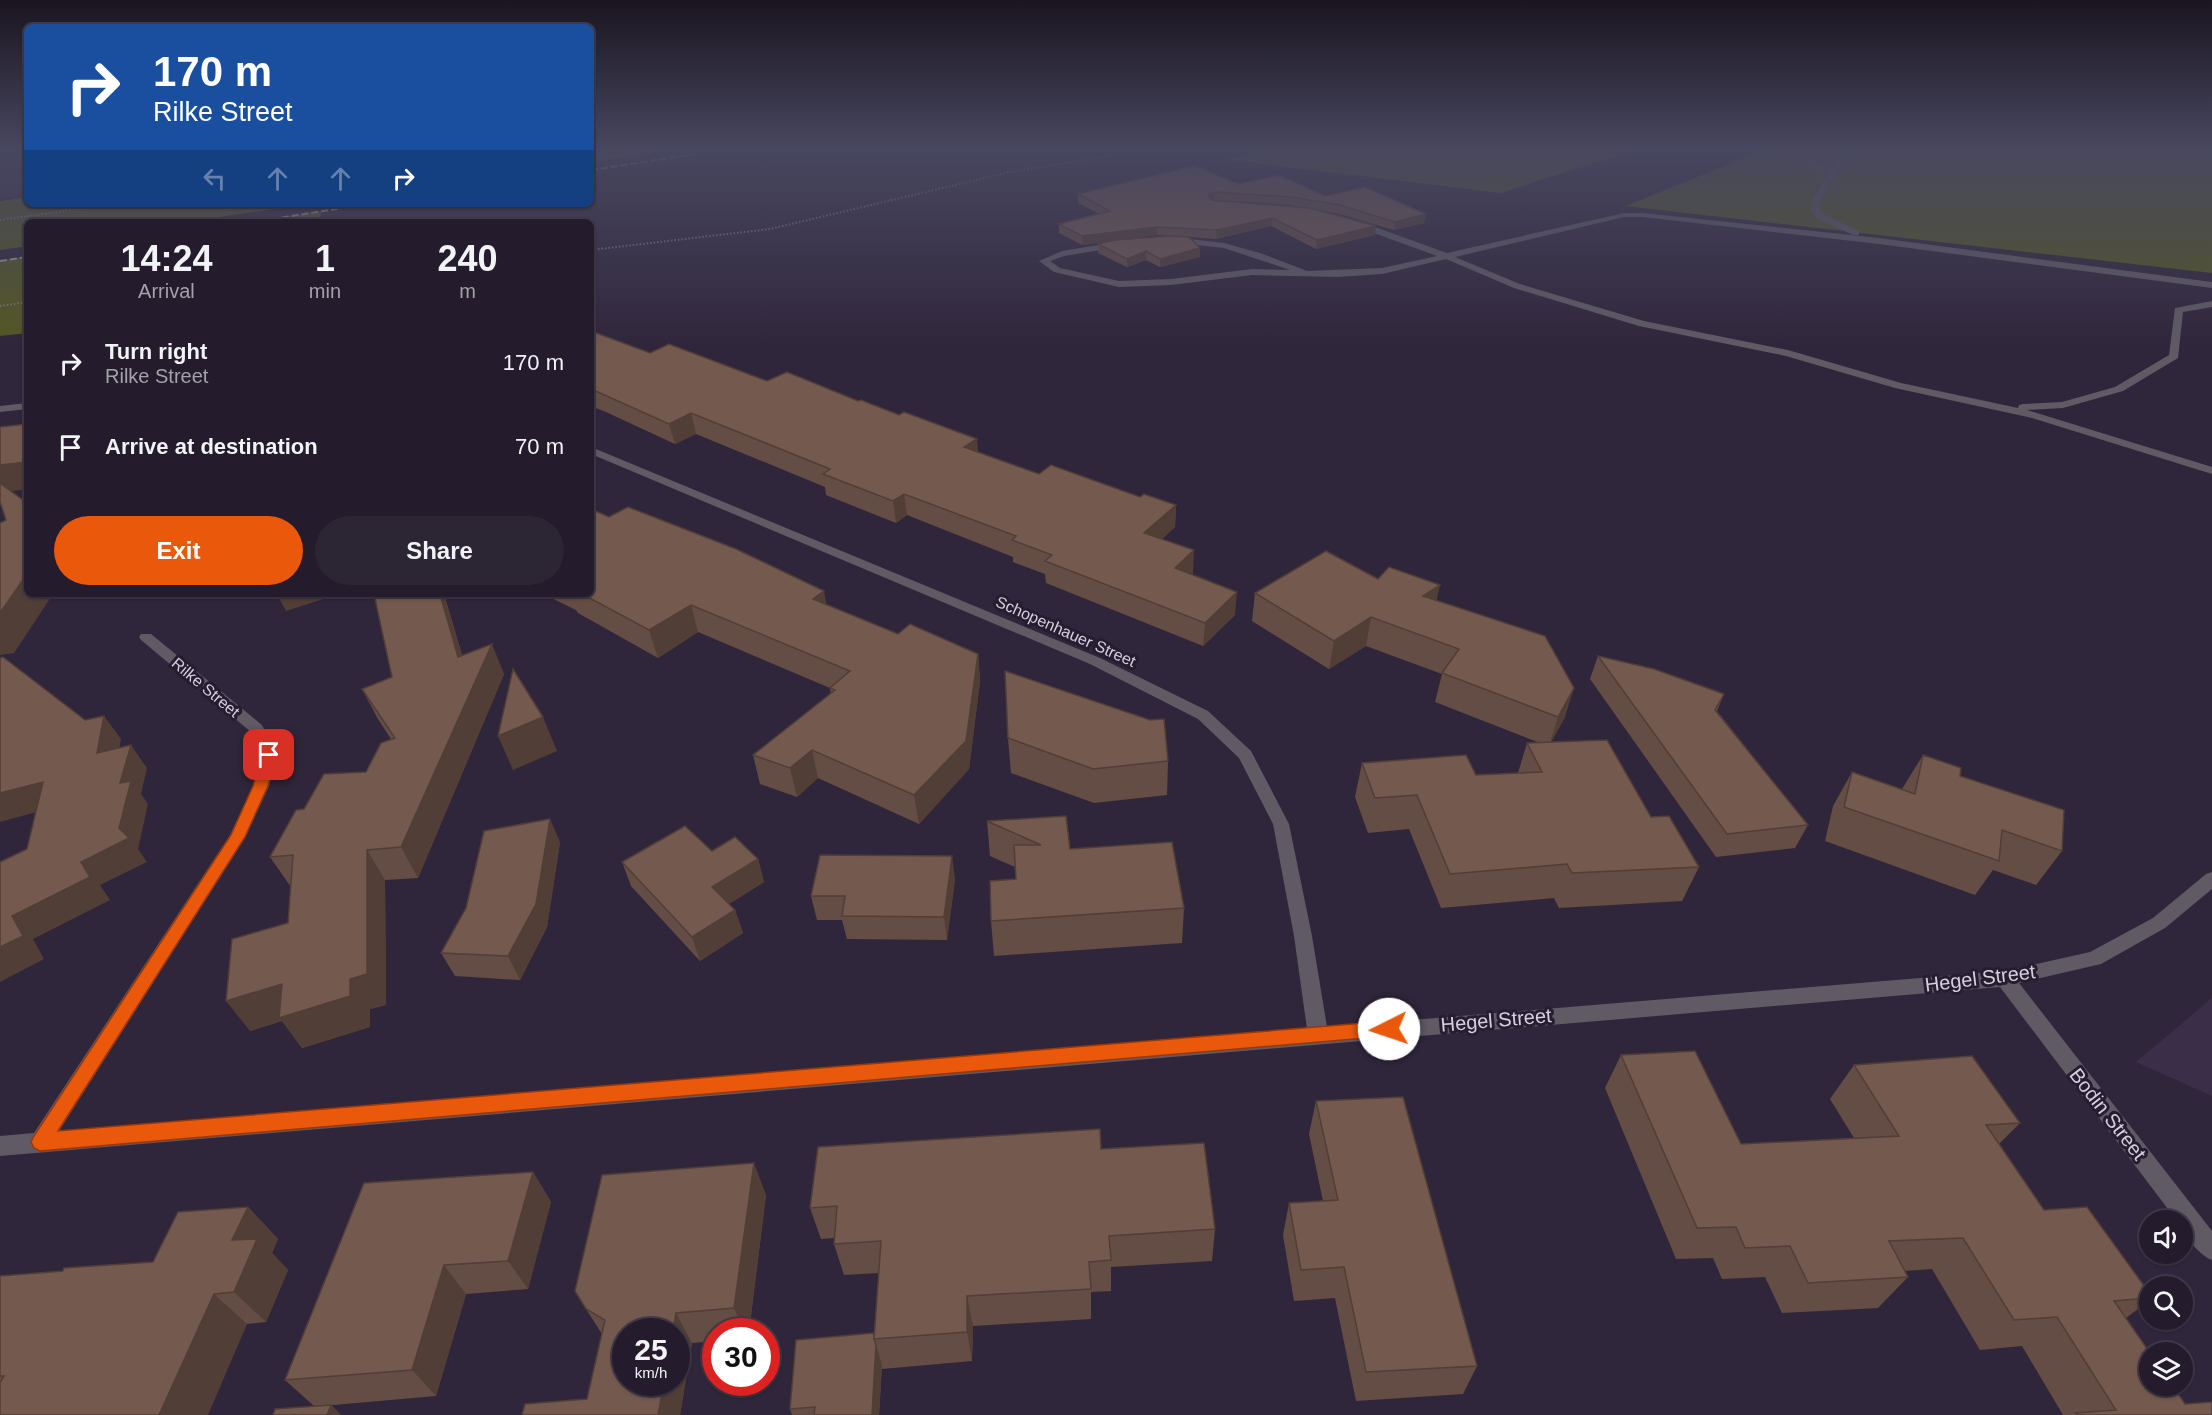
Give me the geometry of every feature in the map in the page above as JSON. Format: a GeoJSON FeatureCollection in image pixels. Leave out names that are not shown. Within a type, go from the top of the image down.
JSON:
{"type":"FeatureCollection","features":[{"type":"Feature","properties":{"kind":"street"},"geometry":{"type":"LineString","coordinates":[[1124,244],[1062,254],[1043,261],[1057,270],[1119,284],[1171,282],[1252,272],[1382,271],[1624,215]]}},
{"type":"Feature","properties":{"kind":"street"},"geometry":{"type":"LineString","coordinates":[[1643,215],[1879,241],[2212,285]]}},
{"type":"Feature","properties":{"kind":"street"},"geometry":{"type":"LineString","coordinates":[[1819,215],[1848,230],[1879,241]]}},
{"type":"Feature","properties":{"kind":"street"},"geometry":{"type":"LineString","coordinates":[[1350,221],[1449,257],[1517,286],[1642,324],[1788,353],[1899,386],[2005,408],[2146,448],[2212,471]]}},
{"type":"Feature","properties":{"kind":"street"},"geometry":{"type":"LineString","coordinates":[[1167,240],[1191,240],[1240,248],[1305,273]]}},
{"type":"Feature","properties":{"kind":"street"},"geometry":{"type":"LineString","coordinates":[[2148,275],[2212,280]]}},
{"type":"Feature","properties":{"kind":"street"},"geometry":{"type":"LineString","coordinates":[[2005,408],[2063,405],[2119,389],[2174,356],[2178,310],[2212,303]]}},
{"type":"Feature","properties":{"kind":"street"},"geometry":{"type":"LineString","coordinates":[[0,409],[24,406]]}},
{"type":"Feature","properties":{"kind":"street","name":"Schopenhauer Street"},"geometry":{"type":"LineString","coordinates":[[594,451],[1095,662],[1203,715],[1245,755],[1281,824],[1303,936],[1318,1034]]}},
{"type":"Feature","properties":{"kind":"street","name":"Rilke Street"},"geometry":{"type":"LineString","coordinates":[[40,1142],[237,837],[261,786],[269,755],[257,729],[146,637]]}},
{"type":"Feature","properties":{"kind":"street","name":"Hegel Street"},"geometry":{"type":"LineString","coordinates":[[0,1146],[1318,1034],[2005,979],[2094,958],[2159,922],[2212,879]]}},
{"type":"Feature","properties":{"kind":"street","name":"Bodin Street"},"geometry":{"type":"LineString","coordinates":[[2005,979],[2212,1249]]}},
{"type":"Feature","properties":{"kind":"path"},"geometry":{"type":"LineString","coordinates":[[0,220],[36,215]]}},
{"type":"Feature","properties":{"kind":"path"},"geometry":{"type":"LineString","coordinates":[[594,250],[770,230],[832,215]]}},
{"type":"Feature","properties":{"kind":"path"},"geometry":{"type":"LineString","coordinates":[[0,306],[24,302]]}},
{"type":"Feature","properties":{"kind":"shaded area"},"geometry":{"type":"Polygon","coordinates":[[[2212,998],[2212,1096],[2136,1062],[2212,998]]]}},
{"type":"Feature","properties":{"kind":"green space"},"geometry":{"type":"Polygon","coordinates":[[[0,215],[233,215],[206,219],[24,219],[24,246],[0,250],[0,215]]]}},
{"type":"Feature","properties":{"kind":"green space"},"geometry":{"type":"Polygon","coordinates":[[[296,215],[321,215],[319,219],[271,219],[296,215]]]}},
{"type":"Feature","properties":{"kind":"green space"},"geometry":{"type":"Polygon","coordinates":[[[1704,215],[2212,215],[2212,273],[1704,215]]]}},
{"type":"Feature","properties":{"kind":"green space"},"geometry":{"type":"Polygon","coordinates":[[[24,257],[24,333],[0,336],[0,261],[24,257]]]}},
{"type":"Feature","properties":{"kind":"building"},"geometry":{"type":"Polygon","coordinates":[[[1094,215],[1336,215],[1376,226],[1317,240],[1272,218],[1217,230],[1157,227],[1082,236],[1059,224],[1094,215]]]}},
{"type":"Feature","properties":{"kind":"building"},"geometry":{"type":"Polygon","coordinates":[[[1372,215],[1422,215],[1395,222],[1372,215]]]}},
{"type":"Feature","properties":{"kind":"building"},"geometry":{"type":"Polygon","coordinates":[[[1169,236],[1189,237],[1200,248],[1160,259],[1146,251],[1127,259],[1098,244],[1115,240],[1169,236]]]}},
{"type":"Feature","properties":{"kind":"building"},"geometry":{"type":"Polygon","coordinates":[[[594,332],[650,353],[669,344],[767,381],[787,372],[858,401],[861,400],[899,415],[904,412],[977,439],[964,447],[1039,474],[1051,465],[1140,497],[1144,494],[1176,505],[1144,533],[1194,550],[1175,568],[1237,592],[1205,623],[1045,561],[1052,555],[1012,540],[1016,536],[904,494],[893,501],[823,474],[830,469],[691,413],[669,424],[594,390],[594,332]]]}},
{"type":"Feature","properties":{"kind":"building"},"geometry":{"type":"Polygon","coordinates":[[[24,424],[24,462],[0,465],[0,427],[24,424]]]}},
{"type":"Feature","properties":{"kind":"building"},"geometry":{"type":"Polygon","coordinates":[[[0,483],[24,501],[24,578],[0,613],[0,523],[6,520],[0,502],[0,483]]]}},
{"type":"Feature","properties":{"kind":"building"},"geometry":{"type":"Polygon","coordinates":[[[628,507],[736,549],[824,591],[813,599],[898,634],[910,624],[978,654],[966,741],[914,795],[812,750],[790,768],[753,755],[835,690],[830,688],[850,671],[691,605],[649,630],[588,597],[594,597],[594,510],[609,517],[628,507]]]}},
{"type":"Feature","properties":{"kind":"building"},"geometry":{"type":"Polygon","coordinates":[[[1326,551],[1378,579],[1389,567],[1440,585],[1423,596],[1545,636],[1574,688],[1558,717],[1442,673],[1459,649],[1371,617],[1334,641],[1255,593],[1326,551]]]}},
{"type":"Feature","properties":{"kind":"building"},"geometry":{"type":"Polygon","coordinates":[[[375,597],[441,597],[458,657],[492,644],[401,847],[367,850],[367,974],[350,979],[350,996],[279,1018],[282,984],[226,1001],[232,939],[288,923],[293,855],[270,857],[296,810],[304,809],[324,774],[366,772],[381,743],[395,738],[362,689],[392,677],[375,597]]]}},
{"type":"Feature","properties":{"kind":"building"},"geometry":{"type":"Polygon","coordinates":[[[1598,656],[1654,669],[1724,694],[1715,710],[1808,825],[1727,834],[1598,656]]]}},
{"type":"Feature","properties":{"kind":"building"},"geometry":{"type":"Polygon","coordinates":[[[3,657],[85,720],[104,716],[97,753],[131,745],[120,783],[131,781],[119,828],[129,838],[81,862],[90,877],[12,916],[23,936],[0,947],[0,862],[27,849],[43,782],[0,793],[0,658],[3,657]]]}},
{"type":"Feature","properties":{"kind":"building"},"geometry":{"type":"Polygon","coordinates":[[[513,669],[543,717],[498,736],[513,669]]]}},
{"type":"Feature","properties":{"kind":"building"},"geometry":{"type":"Polygon","coordinates":[[[1005,671],[1150,720],[1164,719],[1168,761],[1093,769],[1008,738],[1005,671]]]}},
{"type":"Feature","properties":{"kind":"building"},"geometry":{"type":"Polygon","coordinates":[[[1607,740],[1651,817],[1669,816],[1699,867],[1572,873],[1567,864],[1450,874],[1417,795],[1375,798],[1362,763],[1466,755],[1476,775],[1542,772],[1527,743],[1607,740]]]}},
{"type":"Feature","properties":{"kind":"building"},"geometry":{"type":"Polygon","coordinates":[[[1923,755],[1961,768],[1960,776],[2064,810],[2062,851],[2002,830],[1999,861],[1844,807],[1852,772],[1915,794],[1923,755]]]}},
{"type":"Feature","properties":{"kind":"building"},"geometry":{"type":"Polygon","coordinates":[[[1066,816],[1070,849],[1172,842],[1184,908],[991,921],[990,881],[1016,879],[1014,845],[1041,845],[987,821],[1066,816]]]}},
{"type":"Feature","properties":{"kind":"building"},"geometry":{"type":"Polygon","coordinates":[[[550,819],[536,904],[508,956],[441,953],[466,908],[484,831],[550,819]]]}},
{"type":"Feature","properties":{"kind":"building"},"geometry":{"type":"Polygon","coordinates":[[[685,826],[712,851],[735,837],[758,859],[712,887],[735,910],[692,937],[622,862],[685,826]]]}},
{"type":"Feature","properties":{"kind":"building"},"geometry":{"type":"Polygon","coordinates":[[[820,855],[952,856],[944,917],[842,916],[845,896],[811,896],[820,855]]]}},
{"type":"Feature","properties":{"kind":"building"},"geometry":{"type":"Polygon","coordinates":[[[1695,1051],[1741,1144],[1899,1136],[1854,1065],[1972,1056],[2020,1123],[1986,1125],[2044,1210],[2087,1207],[2139,1279],[2139,1299],[2114,1301],[2142,1342],[2139,1342],[2139,1396],[2180,1396],[2185,1404],[2212,1402],[2212,1415],[2078,1415],[2076,1413],[2116,1410],[2057,1317],[2014,1320],[1963,1238],[1889,1241],[1908,1277],[1808,1283],[1790,1246],[1745,1248],[1736,1227],[1697,1228],[1621,1055],[1695,1051]]]}},
{"type":"Feature","properties":{"kind":"building"},"geometry":{"type":"Polygon","coordinates":[[[1403,1097],[1477,1366],[1366,1372],[1344,1267],[1301,1270],[1289,1203],[1338,1200],[1316,1101],[1403,1097]]]}},
{"type":"Feature","properties":{"kind":"building"},"geometry":{"type":"Polygon","coordinates":[[[1100,1129],[1101,1149],[1204,1143],[1215,1229],[1109,1236],[1111,1260],[1089,1262],[1091,1289],[967,1296],[967,1332],[874,1339],[881,1241],[834,1244],[837,1206],[810,1208],[818,1147],[1100,1129]]]}},
{"type":"Feature","properties":{"kind":"building"},"geometry":{"type":"Polygon","coordinates":[[[754,1163],[734,1308],[676,1313],[675,1318],[612,1318],[612,1396],[662,1396],[658,1415],[522,1415],[525,1404],[587,1399],[605,1320],[586,1309],[575,1291],[602,1175],[754,1163]]]}},
{"type":"Feature","properties":{"kind":"building"},"geometry":{"type":"Polygon","coordinates":[[[533,1172],[508,1261],[444,1265],[412,1370],[285,1380],[364,1183],[533,1172]]]}},
{"type":"Feature","properties":{"kind":"building"},"geometry":{"type":"Polygon","coordinates":[[[248,1207],[232,1240],[257,1239],[234,1292],[214,1294],[159,1415],[0,1415],[0,1383],[4,1376],[0,1376],[0,1276],[63,1271],[64,1268],[153,1262],[178,1212],[248,1207]]]}},
{"type":"Feature","properties":{"kind":"building"},"geometry":{"type":"Polygon","coordinates":[[[874,1333],[876,1345],[872,1415],[814,1415],[815,1407],[790,1409],[796,1340],[874,1333]]]}},
{"type":"Feature","properties":{"kind":"building"},"geometry":{"type":"Polygon","coordinates":[[[331,1405],[327,1415],[273,1415],[275,1409],[331,1405]]]}},
{"type":"Feature","properties":{"kind":"railway"},"geometry":{"type":"LineString","coordinates":[[272,219],[297,215]]}},
{"type":"Feature","properties":{"kind":"railway"},"geometry":{"type":"LineString","coordinates":[[0,261],[24,257]]}},
{"type":"Feature","properties":{"kind":"route"},"geometry":{"type":"LineString","coordinates":[[269,755],[261,786],[237,837],[40,1142],[1389,1029]]}}]}
